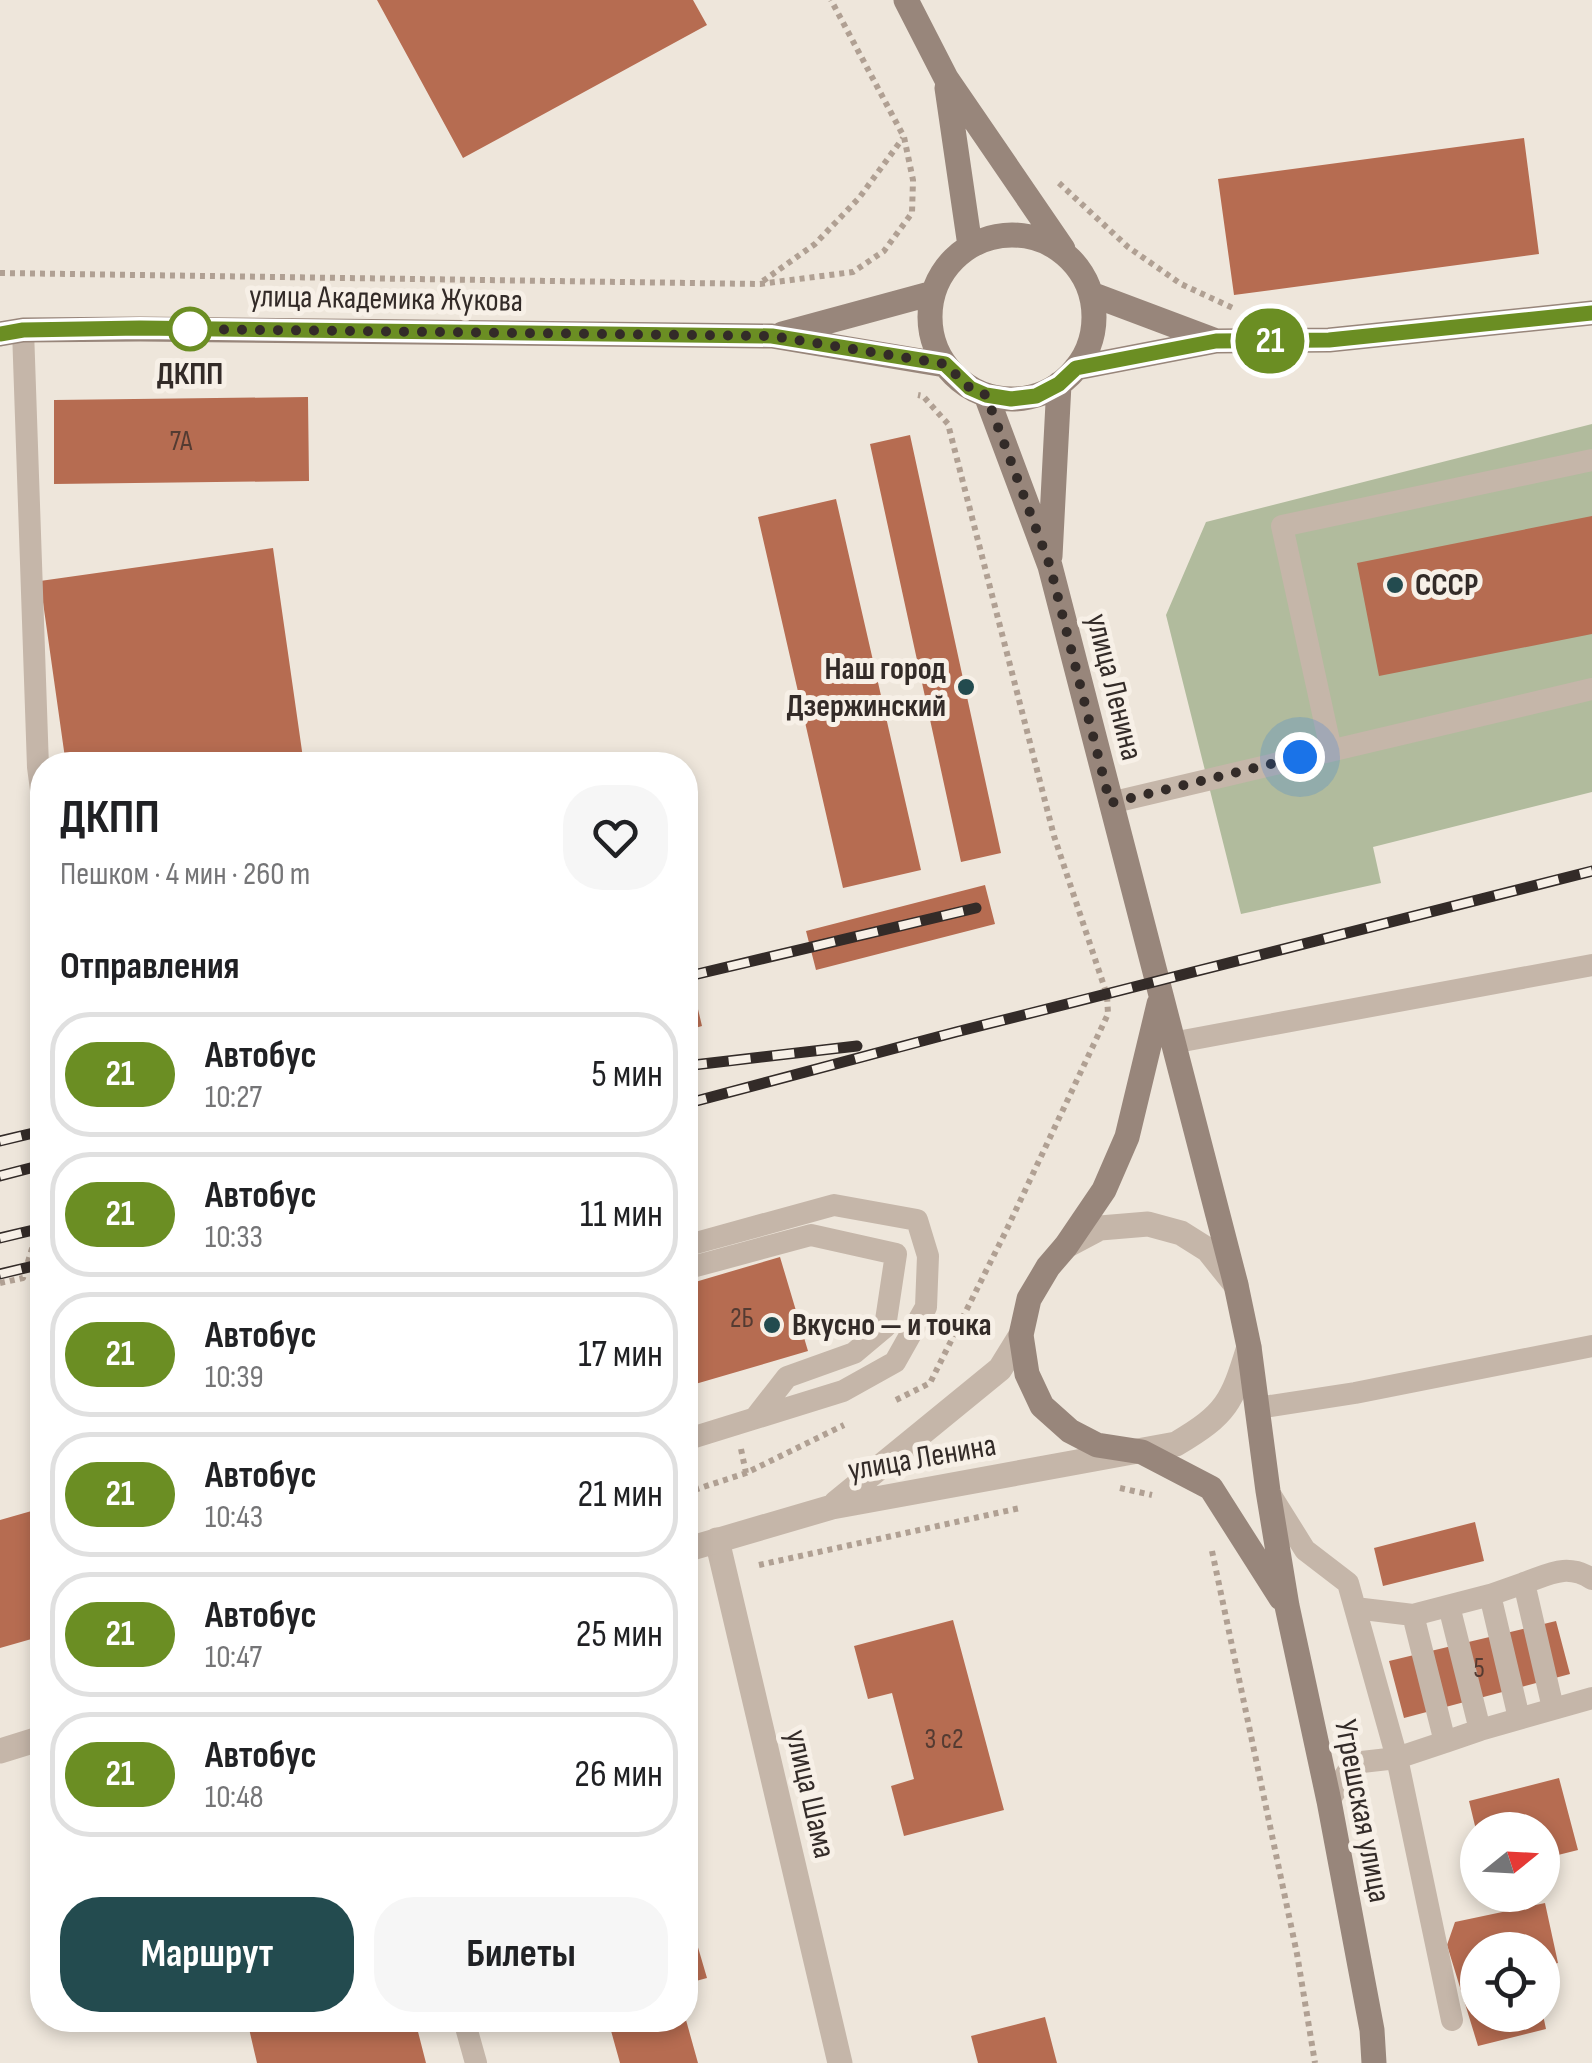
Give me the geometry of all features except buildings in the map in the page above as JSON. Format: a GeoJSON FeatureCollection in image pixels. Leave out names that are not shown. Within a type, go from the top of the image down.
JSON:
{"type":"FeatureCollection","features":[{"type":"Feature","properties":{"kind":"main road"},"geometry":{"type":"LineString","coordinates":[[906,0],[946,78],[1082,274],[1094,313],[1093,333],[1086,352],[1068,376]]}},
{"type":"Feature","properties":{"kind":"main road"},"geometry":{"type":"LineString","coordinates":[[946,78],[970,246]]}},
{"type":"Feature","properties":{"kind":"main road"},"geometry":{"type":"LineString","coordinates":[[1068,257],[1051,245],[1021,236],[990,238],[970,246],[942,274],[930,318],[934,342],[945,364],[970,388],[1011,399],[1036,396],[1068,376],[1216,341],[1329,340],[1592,313]]}},
{"type":"Feature","properties":{"kind":"main road","name":"улица Академика Жукова"},"geometry":{"type":"LineString","coordinates":[[772,336],[934,293]]}},
{"type":"Feature","properties":{"kind":"main road"},"geometry":{"type":"LineString","coordinates":[[1090,294],[1216,341]]}},
{"type":"Feature","properties":{"kind":"main road","name":"улица Академика Жукова"},"geometry":{"type":"LineString","coordinates":[[12,332],[140,328],[772,336],[945,364]]}},
{"type":"Feature","properties":{"kind":"main road","name":"улица Ленина"},"geometry":{"type":"LineString","coordinates":[[1050,566],[1068,376]]}},
{"type":"Feature","properties":{"kind":"main road","name":"улица Ленина"},"geometry":{"type":"LineString","coordinates":[[986,395],[1050,566],[1249,1347]]}},
{"type":"Feature","properties":{"kind":"main road","name":"улица Ленина"},"geometry":{"type":"LineString","coordinates":[[1142,1452],[1097,1445],[1070,1430],[1042,1406],[1026,1374],[1021,1334],[1029,1298],[1104,1190],[1127,1136],[1160,999]]}},
{"type":"Feature","properties":{"kind":"main road","name":"Угрешская улица"},"geometry":{"type":"LineString","coordinates":[[1249,1347],[1287,1606],[1329,1801],[1372,2030],[1374,2063]]}},
{"type":"Feature","properties":{"kind":"main road","name":"Угрешская улица"},"geometry":{"type":"LineString","coordinates":[[1142,1452],[1210,1488],[1287,1606]]}},
{"type":"Feature","properties":{"kind":"main road","name":"Угрешская улица"},"geometry":{"type":"LineString","coordinates":[[1372,2030],[1390,2063]]}},
{"type":"Feature","properties":{"kind":"street","name":"улица Ленина"},"geometry":{"type":"LineString","coordinates":[[1066,1246],[1100,1228],[1148,1224],[1181,1233],[1208,1250],[1236,1284]]}},
{"type":"Feature","properties":{"kind":"street","name":"улица Ленина"},"geometry":{"type":"LineString","coordinates":[[832,1506],[1000,1369],[1021,1334]]}},
{"type":"Feature","properties":{"kind":"street","name":"улица Ленина"},"geometry":{"type":"LineString","coordinates":[[698,1546],[832,1506],[1176,1444],[1210,1424],[1234,1393],[1249,1347]]}},
{"type":"Feature","properties":{"kind":"street","name":"улица Шама"},"geometry":{"type":"LineString","coordinates":[[717,1540],[840,2063]]}},
{"type":"Feature","properties":{"kind":"street"},"geometry":{"type":"LineString","coordinates":[[0,1751],[30,1742]]}},
{"type":"Feature","properties":{"kind":"lane"},"geometry":{"type":"LineString","coordinates":[[12,332],[37,752]]}},
{"type":"Feature","properties":{"kind":"lane"},"geometry":{"type":"LineString","coordinates":[[1332,750],[1282,526],[1592,460]]}},
{"type":"Feature","properties":{"kind":"lane"},"geometry":{"type":"LineString","coordinates":[[1110,803],[1592,689]]}},
{"type":"Feature","properties":{"kind":"lane"},"geometry":{"type":"LineString","coordinates":[[1172,1043],[1592,965]]}},
{"type":"Feature","properties":{"kind":"lane"},"geometry":{"type":"LineString","coordinates":[[698,1242],[834,1205],[917,1220],[928,1256],[926,1307],[895,1362],[843,1391],[698,1436]]}},
{"type":"Feature","properties":{"kind":"lane"},"geometry":{"type":"LineString","coordinates":[[698,1265],[811,1235],[896,1254],[885,1328],[854,1353],[786,1378],[755,1418]]}},
{"type":"Feature","properties":{"kind":"lane"},"geometry":{"type":"LineString","coordinates":[[1256,1408],[1355,1394],[1592,1346]]}},
{"type":"Feature","properties":{"kind":"lane"},"geometry":{"type":"LineString","coordinates":[[1268,1491],[1305,1550],[1348,1583],[1398,1758],[1452,2020]]}},
{"type":"Feature","properties":{"kind":"lane"},"geometry":{"type":"LineString","coordinates":[[1355,1608],[1413,1615],[1490,1595],[1566,1569],[1592,1579]]}},
{"type":"Feature","properties":{"kind":"lane"},"geometry":{"type":"LineString","coordinates":[[1524,1583],[1553,1708]]}},
{"type":"Feature","properties":{"kind":"lane"},"geometry":{"type":"LineString","coordinates":[[1490,1595],[1519,1718]]}},
{"type":"Feature","properties":{"kind":"lane"},"geometry":{"type":"LineString","coordinates":[[1449,1606],[1480,1730]]}},
{"type":"Feature","properties":{"kind":"lane"},"geometry":{"type":"LineString","coordinates":[[1413,1615],[1445,1742]]}},
{"type":"Feature","properties":{"kind":"lane"},"geometry":{"type":"LineString","coordinates":[[1329,1801],[1353,1762],[1398,1758],[1592,1698]]}},
{"type":"Feature","properties":{"kind":"lane"},"geometry":{"type":"LineString","coordinates":[[467,2032],[476,2063]]}},
{"type":"Feature","properties":{"kind":"path"},"geometry":{"type":"LineString","coordinates":[[0,273],[760,284],[853,272],[884,251],[912,213],[913,180],[904,137],[832,0]]}},
{"type":"Feature","properties":{"kind":"path"},"geometry":{"type":"LineString","coordinates":[[760,284],[815,244],[860,198],[904,137]]}},
{"type":"Feature","properties":{"kind":"path"},"geometry":{"type":"LineString","coordinates":[[1056,180],[1128,247],[1181,284],[1242,312]]}},
{"type":"Feature","properties":{"kind":"path"},"geometry":{"type":"LineString","coordinates":[[880,1408],[930,1383],[1108,1014],[1107,995],[1054,836],[948,424],[923,396],[908,392]]}},
{"type":"Feature","properties":{"kind":"path"},"geometry":{"type":"LineString","coordinates":[[0,1283],[23,1278],[30,1255]]}},
{"type":"Feature","properties":{"kind":"path"},"geometry":{"type":"LineString","coordinates":[[698,1489],[746,1472],[846,1424]]}},
{"type":"Feature","properties":{"kind":"path"},"geometry":{"type":"LineString","coordinates":[[1116,1487],[1168,1498]]}},
{"type":"Feature","properties":{"kind":"path"},"geometry":{"type":"LineString","coordinates":[[724,1574],[1022,1508]]}},
{"type":"Feature","properties":{"kind":"path"},"geometry":{"type":"LineString","coordinates":[[1211,1545],[1297,1954],[1314,2063]]}},
{"type":"Feature","properties":{"kind":"green space"},"geometry":{"type":"Polygon","coordinates":[[[1592,424],[1592,792],[1373,847],[1381,883],[1241,914],[1166,615],[1206,522],[1592,424]]]}},
{"type":"Feature","properties":{"kind":"railway"},"geometry":{"type":"LineString","coordinates":[[698,1101],[1592,871]]}},
{"type":"Feature","properties":{"kind":"railway"},"geometry":{"type":"LineString","coordinates":[[698,974],[976,908]]}},
{"type":"Feature","properties":{"kind":"railway"},"geometry":{"type":"LineString","coordinates":[[698,1064],[857,1046]]}},
{"type":"Feature","properties":{"kind":"railway"},"geometry":{"type":"LineString","coordinates":[[0,1141],[30,1134]]}},
{"type":"Feature","properties":{"kind":"railway"},"geometry":{"type":"LineString","coordinates":[[0,1176],[30,1168]]}},
{"type":"Feature","properties":{"kind":"railway"},"geometry":{"type":"LineString","coordinates":[[0,1238],[30,1231]]}},
{"type":"Feature","properties":{"kind":"railway"},"geometry":{"type":"LineString","coordinates":[[0,1274],[30,1267]]}},
{"type":"Feature","properties":{"kind":"bus line","name":"21"},"geometry":{"type":"LineString","coordinates":[[0,334],[23,330],[140,328],[772,336],[945,364],[970,388],[1011,399],[1036,396],[1059,384],[1076,368],[1216,341],[1329,340],[1592,313]]}},
{"type":"Feature","properties":{"kind":"place","name":"ДКПП"},"geometry":{"type":"Point","coordinates":[190,329]}},
{"type":"Feature","properties":{"kind":"place","name":"СССР"},"geometry":{"type":"Point","coordinates":[1395,585]}},
{"type":"Feature","properties":{"kind":"place","name":"Наш город Дзержинский"},"geometry":{"type":"Point","coordinates":[966,687]}},
{"type":"Feature","properties":{"kind":"place","name":"Вкусно — и точка"},"geometry":{"type":"Point","coordinates":[772,1325]}},
{"type":"Feature","properties":{"kind":"route"},"geometry":{"type":"LineString","coordinates":[[190,329],[180,329],[772,336],[945,364],[970,388],[986,395],[1050,566],[1110,803],[1300,757]]}}]}
